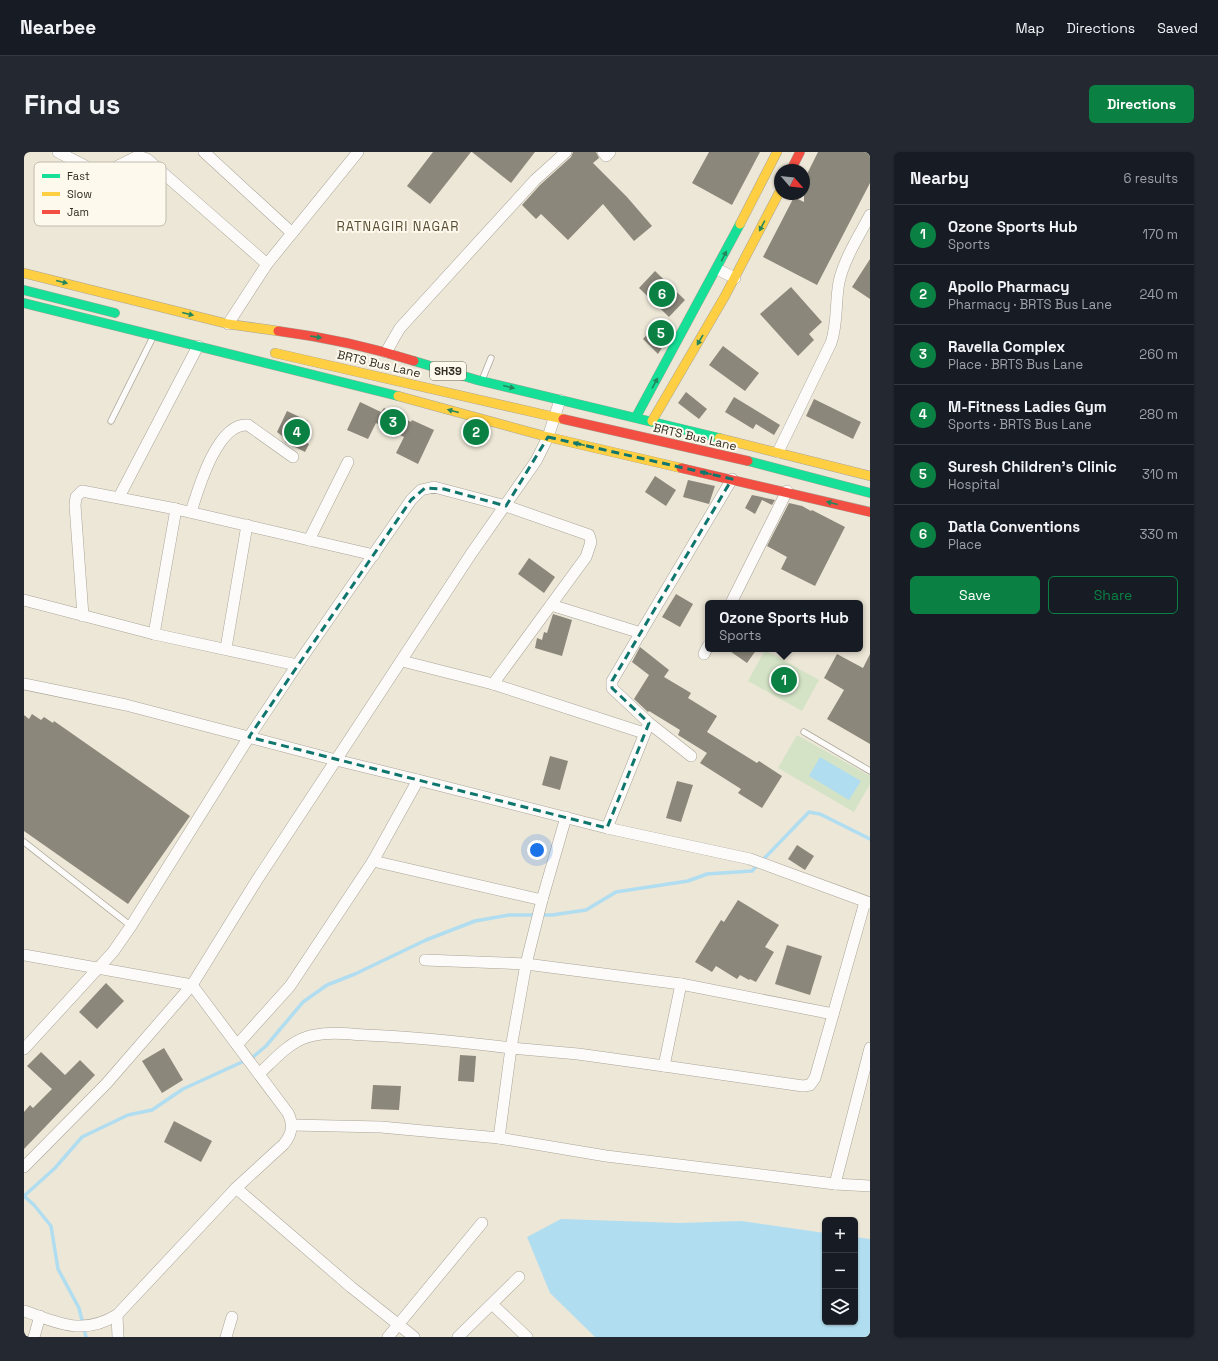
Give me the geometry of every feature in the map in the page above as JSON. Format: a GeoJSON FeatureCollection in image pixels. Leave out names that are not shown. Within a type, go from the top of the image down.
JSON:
{"type":"FeatureCollection","features":[{"type":"Feature","properties":{"kind":"main road"},"geometry":{"type":"LineString","coordinates":[[636,417],[717,269],[777,152]]}},
{"type":"Feature","properties":{"kind":"main road"},"geometry":{"type":"LineString","coordinates":[[794,164],[800,152]]}},
{"type":"Feature","properties":{"kind":"main road"},"geometry":{"type":"LineString","coordinates":[[652,422],[735,278],[775,200]]}},
{"type":"Feature","properties":{"kind":"main road","name":"SH39"},"geometry":{"type":"LineString","coordinates":[[24,273],[228,324],[317,336],[386,352],[482,381],[636,417],[870,476]]}},
{"type":"Feature","properties":{"kind":"main road"},"geometry":{"type":"LineString","coordinates":[[24,290],[124,315]]}},
{"type":"Feature","properties":{"kind":"main road"},"geometry":{"type":"LineString","coordinates":[[26,307],[154,335],[373,389],[548,437],[870,512]]}},
{"type":"Feature","properties":{"kind":"main road","name":"BRTS Bus Lane"},"geometry":{"type":"LineString","coordinates":[[263,350],[751,462],[870,493]]}},
{"type":"Feature","properties":{"kind":"street"},"geometry":{"type":"LineString","coordinates":[[58,152],[78,162]]}},
{"type":"Feature","properties":{"kind":"street"},"geometry":{"type":"LineString","coordinates":[[204,152],[292,233]]}},
{"type":"Feature","properties":{"kind":"street"},"geometry":{"type":"LineString","coordinates":[[386,352],[405,323],[535,180],[566,152]]}},
{"type":"Feature","properties":{"kind":"street"},"geometry":{"type":"LineString","coordinates":[[603,152],[606,156],[610,152]]}},
{"type":"Feature","properties":{"kind":"street"},"geometry":{"type":"LineString","coordinates":[[126,162],[141,154],[150,162]]}},
{"type":"Feature","properties":{"kind":"street"},"geometry":{"type":"LineString","coordinates":[[228,324],[267,264],[353,154]]}},
{"type":"Feature","properties":{"kind":"street"},"geometry":{"type":"LineString","coordinates":[[166,176],[267,264]]}},
{"type":"Feature","properties":{"kind":"street"},"geometry":{"type":"LineString","coordinates":[[778,452],[831,343],[836,326],[839,281],[847,261],[870,215]]}},
{"type":"Feature","properties":{"kind":"street"},"geometry":{"type":"LineString","coordinates":[[717,269],[735,278]]}},
{"type":"Feature","properties":{"kind":"street"},"geometry":{"type":"LineString","coordinates":[[119,497],[198,346]]}},
{"type":"Feature","properties":{"kind":"street"},"geometry":{"type":"LineString","coordinates":[[24,1167],[106,1084],[192,985],[257,880],[471,554],[536,461],[548,437],[560,400]]}},
{"type":"Feature","properties":{"kind":"street"},"geometry":{"type":"LineString","coordinates":[[191,512],[207,464],[223,440],[237,427],[248,425],[293,457]]}},
{"type":"Feature","properties":{"kind":"street"},"geometry":{"type":"LineString","coordinates":[[309,540],[348,462]]}},
{"type":"Feature","properties":{"kind":"street"},"geometry":{"type":"LineString","coordinates":[[691,756],[649,723],[612,688],[611,684],[614,676],[732,479]]}},
{"type":"Feature","properties":{"kind":"street"},"geometry":{"type":"LineString","coordinates":[[24,1049],[113,952],[131,926],[249,737],[297,665],[411,500],[425,488],[431,487],[444,489],[506,506],[584,533],[591,538],[590,549],[586,557],[493,684]]}},
{"type":"Feature","properties":{"kind":"street"},"geometry":{"type":"LineString","coordinates":[[83,616],[75,500],[79,492],[86,491],[191,512],[374,555]]}},
{"type":"Feature","properties":{"kind":"street"},"geometry":{"type":"LineString","coordinates":[[733,600],[787,492]]}},
{"type":"Feature","properties":{"kind":"street"},"geometry":{"type":"LineString","coordinates":[[154,634],[176,509]]}},
{"type":"Feature","properties":{"kind":"street"},"geometry":{"type":"LineString","coordinates":[[226,648],[248,525]]}},
{"type":"Feature","properties":{"kind":"street"},"geometry":{"type":"LineString","coordinates":[[24,600],[154,634],[226,648],[297,665]]}},
{"type":"Feature","properties":{"kind":"street"},"geometry":{"type":"LineString","coordinates":[[551,605],[641,633]]}},
{"type":"Feature","properties":{"kind":"street"},"geometry":{"type":"LineString","coordinates":[[402,661],[493,684],[644,733]]}},
{"type":"Feature","properties":{"kind":"street"},"geometry":{"type":"LineString","coordinates":[[24,684],[126,706],[607,828],[753,860],[868,902],[833,1014],[815,1078],[808,1086],[578,1054],[426,1038],[314,1035],[300,1039],[256,1071]]}},
{"type":"Feature","properties":{"kind":"street"},"geometry":{"type":"LineString","coordinates":[[607,828],[649,723]]}},
{"type":"Feature","properties":{"kind":"street"},"geometry":{"type":"LineString","coordinates":[[238,1047],[290,986],[373,861],[418,780]]}},
{"type":"Feature","properties":{"kind":"street"},"geometry":{"type":"LineString","coordinates":[[499,1138],[526,964],[541,903],[566,817]]}},
{"type":"Feature","properties":{"kind":"street"},"geometry":{"type":"LineString","coordinates":[[373,861],[541,903]]}},
{"type":"Feature","properties":{"kind":"street"},"geometry":{"type":"LineString","coordinates":[[24,955],[192,985],[288,1113],[292,1126],[288,1138],[284,1144],[236,1188],[117,1315],[96,1324],[80,1327],[24,1311]]}},
{"type":"Feature","properties":{"kind":"street"},"geometry":{"type":"LineString","coordinates":[[426,960],[526,964],[681,984],[833,1014]]}},
{"type":"Feature","properties":{"kind":"street"},"geometry":{"type":"LineString","coordinates":[[664,1066],[681,984]]}},
{"type":"Feature","properties":{"kind":"street"},"geometry":{"type":"LineString","coordinates":[[24,1035],[36,1037]]}},
{"type":"Feature","properties":{"kind":"street"},"geometry":{"type":"LineString","coordinates":[[836,1184],[870,1048]]}},
{"type":"Feature","properties":{"kind":"street"},"geometry":{"type":"LineString","coordinates":[[292,1126],[381,1127],[499,1138],[606,1156],[836,1184],[870,1186]]}},
{"type":"Feature","properties":{"kind":"street"},"geometry":{"type":"LineString","coordinates":[[236,1188],[397,1325],[414,1337]]}},
{"type":"Feature","properties":{"kind":"street"},"geometry":{"type":"LineString","coordinates":[[388,1337],[482,1223]]}},
{"type":"Feature","properties":{"kind":"street"},"geometry":{"type":"LineString","coordinates":[[458,1337],[493,1305],[519,1277]]}},
{"type":"Feature","properties":{"kind":"street"},"geometry":{"type":"LineString","coordinates":[[493,1305],[522,1336]]}},
{"type":"Feature","properties":{"kind":"street"},"geometry":{"type":"LineString","coordinates":[[117,1315],[118,1337]]}},
{"type":"Feature","properties":{"kind":"street"},"geometry":{"type":"LineString","coordinates":[[34,1337],[40,1316]]}},
{"type":"Feature","properties":{"kind":"street"},"geometry":{"type":"LineString","coordinates":[[226,1337],[232,1318]]}},
{"type":"Feature","properties":{"kind":"lane"},"geometry":{"type":"LineString","coordinates":[[111,421],[154,335]]}},
{"type":"Feature","properties":{"kind":"lane"},"geometry":{"type":"LineString","coordinates":[[482,381],[491,358]]}},
{"type":"Feature","properties":{"kind":"lane"},"geometry":{"type":"LineString","coordinates":[[804,732],[870,771]]}},
{"type":"Feature","properties":{"kind":"lane"},"geometry":{"type":"LineString","coordinates":[[24,842],[131,926]]}},
{"type":"Feature","properties":{"kind":"highlighted area"},"geometry":{"type":"Polygon","coordinates":[[[548,437],[732,479],[612,681],[612,688],[649,723],[607,828],[249,737],[411,500],[425,488],[444,489],[506,506],[548,437]]]}},
{"type":"Feature","properties":{"kind":"green space"},"geometry":{"type":"Polygon","coordinates":[[[764,652],[769,652],[819,680],[802,711],[748,681],[764,652]]]}},
{"type":"Feature","properties":{"kind":"green space"},"geometry":{"type":"Polygon","coordinates":[[[797,735],[870,776],[870,784],[854,812],[778,768],[797,735]]]}},
{"type":"Feature","properties":{"kind":"water"},"geometry":{"type":"Polygon","coordinates":[[[820,757],[861,781],[849,800],[809,776],[820,757]]]}},
{"type":"Feature","properties":{"kind":"water"},"geometry":{"type":"Polygon","coordinates":[[[561,1219],[679,1223],[741,1221],[822,1233],[822,1325],[858,1325],[858,1237],[870,1239],[870,1337],[595,1337],[550,1293],[527,1237],[561,1219]]]}},
{"type":"Feature","properties":{"kind":"building"},"geometry":{"type":"Polygon","coordinates":[[[433,152],[471,152],[430,204],[407,186],[433,152]]]}},
{"type":"Feature","properties":{"kind":"building"},"geometry":{"type":"Polygon","coordinates":[[[472,152],[535,152],[511,183],[472,152]]]}},
{"type":"Feature","properties":{"kind":"building"},"geometry":{"type":"Polygon","coordinates":[[[573,152],[596,152],[599,158],[593,163],[627,197],[652,226],[634,241],[603,204],[568,240],[541,214],[536,219],[522,205],[540,185],[571,157],[573,152]]]}},
{"type":"Feature","properties":{"kind":"building"},"geometry":{"type":"Polygon","coordinates":[[[709,152],[760,152],[732,205],[692,183],[709,152]]]}},
{"type":"Feature","properties":{"kind":"building"},"geometry":{"type":"Polygon","coordinates":[[[818,152],[870,152],[870,183],[817,285],[763,257],[792,200],[800,200],[804,202],[804,200],[810,200],[810,168],[818,152]]]}},
{"type":"Feature","properties":{"kind":"building"},"geometry":{"type":"Polygon","coordinates":[[[870,259],[870,299],[852,287],[870,259]]]}},
{"type":"Feature","properties":{"kind":"building"},"geometry":{"type":"Polygon","coordinates":[[[655,271],[685,300],[669,317],[639,288],[655,271]]]}},
{"type":"Feature","properties":{"kind":"building"},"geometry":{"type":"Polygon","coordinates":[[[791,287],[822,322],[809,334],[814,340],[798,356],[760,314],[791,287]]]}},
{"type":"Feature","properties":{"kind":"building"},"geometry":{"type":"Polygon","coordinates":[[[662,318],[674,329],[658,354],[643,339],[662,318]]]}},
{"type":"Feature","properties":{"kind":"building"},"geometry":{"type":"Polygon","coordinates":[[[723,346],[759,373],[745,391],[709,365],[723,346]]]}},
{"type":"Feature","properties":{"kind":"building"},"geometry":{"type":"Polygon","coordinates":[[[686,392],[707,409],[699,419],[678,403],[686,392]]]}},
{"type":"Feature","properties":{"kind":"building"},"geometry":{"type":"Polygon","coordinates":[[[734,397],[780,425],[774,435],[756,424],[753,429],[725,412],[734,397]]]}},
{"type":"Feature","properties":{"kind":"building"},"geometry":{"type":"Polygon","coordinates":[[[814,399],[861,422],[853,439],[806,416],[814,399]]]}},
{"type":"Feature","properties":{"kind":"building"},"geometry":{"type":"Polygon","coordinates":[[[360,402],[381,412],[384,408],[411,422],[412,420],[434,430],[418,464],[396,453],[404,437],[376,423],[368,439],[347,430],[360,402]]]}},
{"type":"Feature","properties":{"kind":"building"},"geometry":{"type":"Polygon","coordinates":[[[287,411],[308,421],[299,439],[309,444],[305,452],[285,442],[286,439],[277,432],[287,411]]]}},
{"type":"Feature","properties":{"kind":"building"},"geometry":{"type":"Polygon","coordinates":[[[655,476],[676,490],[666,506],[645,492],[655,476]]]}},
{"type":"Feature","properties":{"kind":"building"},"geometry":{"type":"Polygon","coordinates":[[[688,480],[715,486],[709,504],[683,497],[688,480]]]}},
{"type":"Feature","properties":{"kind":"building"},"geometry":{"type":"Polygon","coordinates":[[[752,495],[775,500],[772,505],[762,500],[755,514],[745,508],[752,495]]]}},
{"type":"Feature","properties":{"kind":"building"},"geometry":{"type":"Polygon","coordinates":[[[789,503],[802,506],[811,511],[812,510],[845,527],[815,586],[781,569],[787,557],[767,546],[789,503]]]}},
{"type":"Feature","properties":{"kind":"building"},"geometry":{"type":"Polygon","coordinates":[[[529,558],[555,577],[544,593],[518,574],[529,558]]]}},
{"type":"Feature","properties":{"kind":"building"},"geometry":{"type":"Polygon","coordinates":[[[676,594],[693,604],[680,627],[662,617],[676,594]]]}},
{"type":"Feature","properties":{"kind":"building"},"geometry":{"type":"Polygon","coordinates":[[[553,614],[572,620],[562,656],[535,648],[537,638],[542,640],[544,632],[547,633],[553,614]]]}},
{"type":"Feature","properties":{"kind":"building"},"geometry":{"type":"Polygon","coordinates":[[[640,647],[669,670],[664,677],[691,693],[688,698],[717,716],[707,732],[757,763],[759,761],[782,776],[762,808],[738,793],[741,789],[700,763],[707,753],[678,735],[680,730],[649,711],[648,712],[634,699],[649,675],[632,662],[640,647]]]}},
{"type":"Feature","properties":{"kind":"building"},"geometry":{"type":"Polygon","coordinates":[[[731,652],[755,652],[747,663],[731,652]]]}},
{"type":"Feature","properties":{"kind":"building"},"geometry":{"type":"Polygon","coordinates":[[[837,654],[863,668],[870,654],[870,744],[827,719],[844,690],[824,678],[837,654]]]}},
{"type":"Feature","properties":{"kind":"building"},"geometry":{"type":"Polygon","coordinates":[[[32,714],[41,720],[44,717],[53,723],[54,721],[190,816],[128,904],[24,831],[24,715],[29,719],[32,714]]]}},
{"type":"Feature","properties":{"kind":"building"},"geometry":{"type":"Polygon","coordinates":[[[550,756],[568,761],[560,790],[542,785],[550,756]]]}},
{"type":"Feature","properties":{"kind":"building"},"geometry":{"type":"Polygon","coordinates":[[[677,781],[693,785],[681,822],[666,818],[677,781]]]}},
{"type":"Feature","properties":{"kind":"building"},"geometry":{"type":"Polygon","coordinates":[[[797,845],[814,856],[805,870],[788,859],[797,845]]]}},
{"type":"Feature","properties":{"kind":"building"},"geometry":{"type":"Polygon","coordinates":[[[738,900],[779,925],[765,947],[774,952],[756,982],[740,975],[737,979],[716,966],[712,972],[695,962],[721,920],[724,922],[738,900]]]}},
{"type":"Feature","properties":{"kind":"building"},"geometry":{"type":"Polygon","coordinates":[[[787,945],[822,956],[810,995],[775,984],[787,945]]]}},
{"type":"Feature","properties":{"kind":"building"},"geometry":{"type":"Polygon","coordinates":[[[106,983],[124,1001],[97,1029],[79,1012],[106,983]]]}},
{"type":"Feature","properties":{"kind":"building"},"geometry":{"type":"Polygon","coordinates":[[[164,1048],[183,1080],[162,1093],[142,1061],[164,1048]]]}},
{"type":"Feature","properties":{"kind":"building"},"geometry":{"type":"Polygon","coordinates":[[[41,1052],[65,1075],[80,1060],[95,1075],[24,1149],[24,1112],[30,1105],[33,1108],[52,1089],[27,1066],[41,1052]]]}},
{"type":"Feature","properties":{"kind":"building"},"geometry":{"type":"Polygon","coordinates":[[[460,1055],[476,1056],[474,1082],[458,1081],[460,1055]]]}},
{"type":"Feature","properties":{"kind":"building"},"geometry":{"type":"Polygon","coordinates":[[[373,1085],[401,1086],[399,1110],[371,1109],[373,1085]]]}},
{"type":"Feature","properties":{"kind":"building"},"geometry":{"type":"Polygon","coordinates":[[[174,1121],[212,1141],[201,1162],[164,1142],[174,1121]]]}},
{"type":"Feature","properties":{"kind":"waterway"},"geometry":{"type":"LineString","coordinates":[[24,1196],[55,1168],[82,1137],[128,1115],[152,1110],[183,1089],[253,1057],[266,1046],[303,1002],[327,985],[355,974],[426,940],[475,921],[509,915],[552,915],[586,910],[616,892],[688,881],[707,874],[752,871],[809,812],[820,814],[870,839]]}},
{"type":"Feature","properties":{"kind":"waterway"},"geometry":{"type":"LineString","coordinates":[[24,1196],[34,1205],[51,1226],[58,1269],[79,1308],[86,1337]]}},
{"type":"Feature","properties":{"kind":"traffic: fast"},"geometry":{"type":"LineString","coordinates":[[636,417],[740,224]]}},
{"type":"Feature","properties":{"kind":"traffic: fast"},"geometry":{"type":"LineString","coordinates":[[24,290],[115,313]]}},
{"type":"Feature","properties":{"kind":"traffic: fast"},"geometry":{"type":"LineString","coordinates":[[24,303],[398,396]]}},
{"type":"Feature","properties":{"kind":"traffic: fast"},"geometry":{"type":"LineString","coordinates":[[414,361],[477,380],[719,438]]}},
{"type":"Feature","properties":{"kind":"traffic: fast"},"geometry":{"type":"LineString","coordinates":[[748,461],[870,493]]}},
{"type":"Feature","properties":{"kind":"traffic: slow"},"geometry":{"type":"LineString","coordinates":[[740,224],[777,152]]}},
{"type":"Feature","properties":{"kind":"traffic: slow"},"geometry":{"type":"LineString","coordinates":[[652,421],[725,296],[775,200]]}},
{"type":"Feature","properties":{"kind":"traffic: slow"},"geometry":{"type":"LineString","coordinates":[[24,273],[228,324],[278,331]]}},
{"type":"Feature","properties":{"kind":"traffic: slow"},"geometry":{"type":"LineString","coordinates":[[275,353],[563,419]]}},
{"type":"Feature","properties":{"kind":"traffic: slow"},"geometry":{"type":"LineString","coordinates":[[398,396],[548,437],[681,468]]}},
{"type":"Feature","properties":{"kind":"traffic: slow"},"geometry":{"type":"LineString","coordinates":[[719,438],[870,476]]}},
{"type":"Feature","properties":{"kind":"traffic: jam"},"geometry":{"type":"LineString","coordinates":[[794,164],[800,152]]}},
{"type":"Feature","properties":{"kind":"traffic: jam"},"geometry":{"type":"LineString","coordinates":[[278,331],[347,343],[414,361]]}},
{"type":"Feature","properties":{"kind":"traffic: jam"},"geometry":{"type":"LineString","coordinates":[[563,419],[748,461]]}},
{"type":"Feature","properties":{"kind":"traffic: jam"},"geometry":{"type":"LineString","coordinates":[[681,468],[870,512]]}},
{"type":"Feature","properties":{"kind":"place","name":"Datla Conventions"},"geometry":{"type":"Point","coordinates":[662,294]}},
{"type":"Feature","properties":{"kind":"place","name":"Suresh Children's Clinic"},"geometry":{"type":"Point","coordinates":[661,333]}},
{"type":"Feature","properties":{"kind":"place","name":"Ravella Complex"},"geometry":{"type":"Point","coordinates":[393,422]}},
{"type":"Feature","properties":{"kind":"place","name":"M-Fitness Ladies Gym"},"geometry":{"type":"Point","coordinates":[297,432]}},
{"type":"Feature","properties":{"kind":"place","name":"Apollo Pharmacy"},"geometry":{"type":"Point","coordinates":[476,432]}},
{"type":"Feature","properties":{"kind":"place","name":"Ozone Sports Hub"},"geometry":{"type":"Point","coordinates":[784,680]}},
{"type":"Feature","properties":{"kind":"district","name":"RATNAGIRI NAGAR"},"geometry":{"type":"Point","coordinates":[398,226]}}]}
